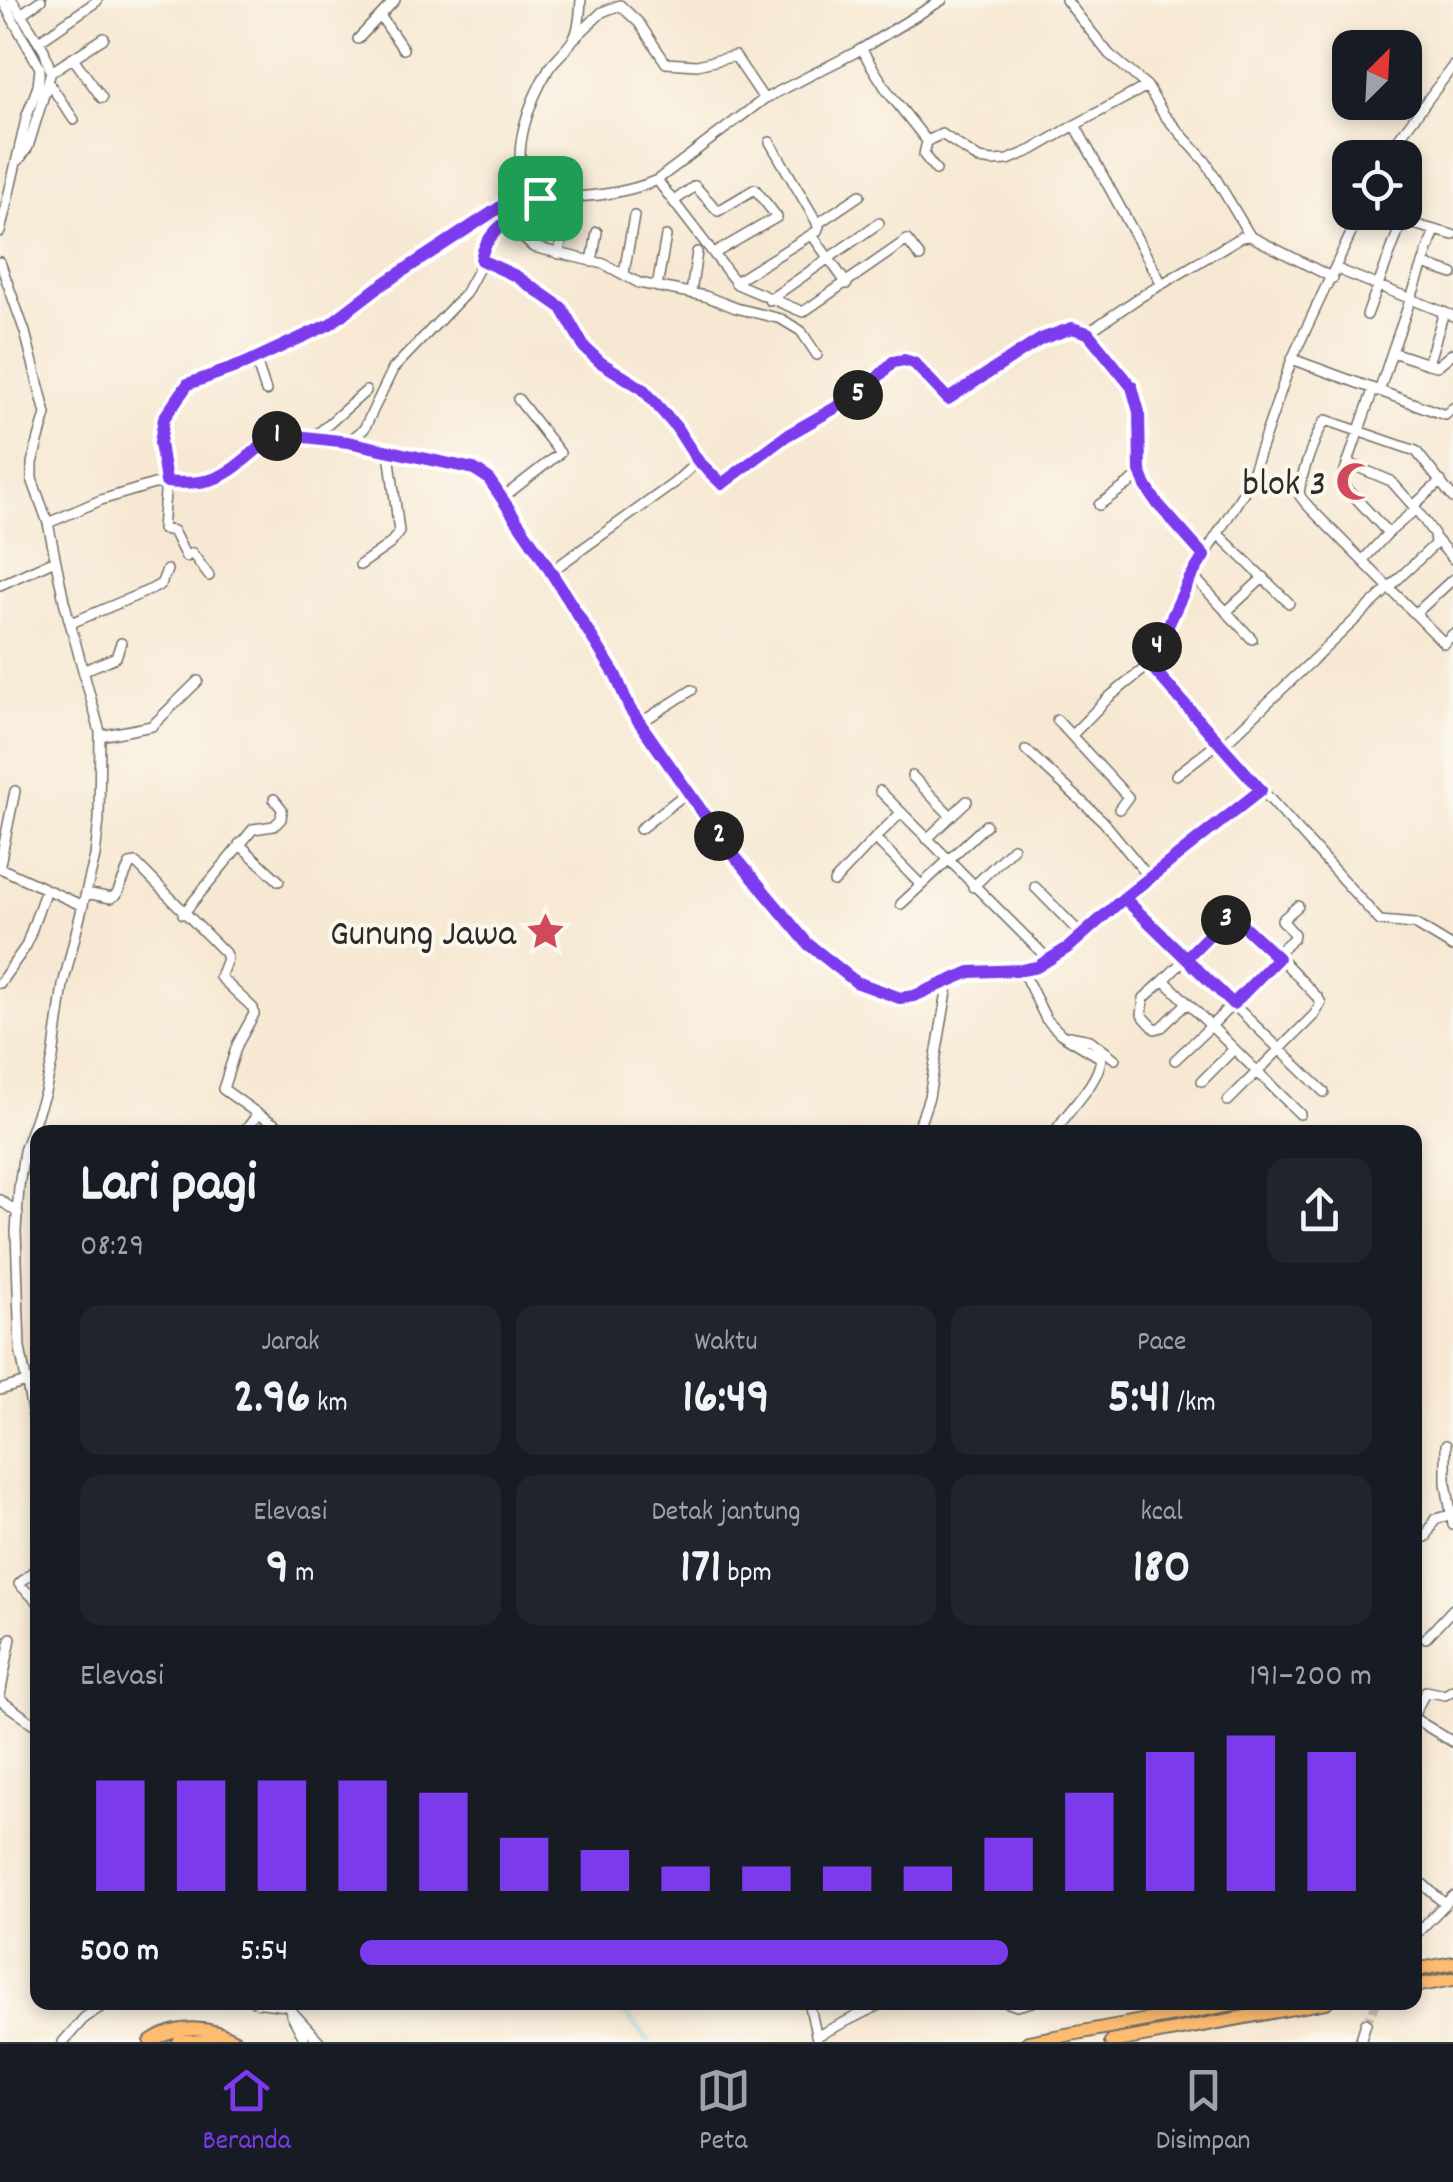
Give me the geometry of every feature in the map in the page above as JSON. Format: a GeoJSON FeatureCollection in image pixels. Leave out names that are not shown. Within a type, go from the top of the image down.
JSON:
{"type":"FeatureCollection","features":[{"type":"Feature","properties":{"kind":"highway"},"geometry":{"type":"LineString","coordinates":[[1422,1969],[1453,1963]]}},
{"type":"Feature","properties":{"kind":"highway"},"geometry":{"type":"LineString","coordinates":[[1422,1985],[1453,1979]]}},
{"type":"Feature","properties":{"kind":"highway"},"geometry":{"type":"LineString","coordinates":[[1028,2042],[1201,2010]]}},
{"type":"Feature","properties":{"kind":"highway"},"geometry":{"type":"LineString","coordinates":[[1111,2042],[1283,2010]]}},
{"type":"Feature","properties":{"kind":"highway"},"geometry":{"type":"LineString","coordinates":[[151,2042],[180,2030],[200,2028],[237,2042]]}},
{"type":"Feature","properties":{"kind":"highway"},"geometry":{"type":"LineString","coordinates":[[179,2042],[212,2042]]}},
{"type":"Feature","properties":{"kind":"street"},"geometry":{"type":"LineString","coordinates":[[0,232],[40,68],[2,0]]}},
{"type":"Feature","properties":{"kind":"street"},"geometry":{"type":"LineString","coordinates":[[12,0],[39,41],[50,77],[74,120]]}},
{"type":"Feature","properties":{"kind":"street"},"geometry":{"type":"LineString","coordinates":[[21,14],[41,0]]}},
{"type":"Feature","properties":{"kind":"street"},"geometry":{"type":"LineString","coordinates":[[358,39],[394,0]]}},
{"type":"Feature","properties":{"kind":"street"},"geometry":{"type":"LineString","coordinates":[[575,38],[581,0]]}},
{"type":"Feature","properties":{"kind":"street"},"geometry":{"type":"LineString","coordinates":[[348,442],[364,429],[393,370],[465,294],[486,242],[506,223],[540,198],[612,193],[657,180],[764,99],[862,49],[942,0]]}},
{"type":"Feature","properties":{"kind":"street"},"geometry":{"type":"LineString","coordinates":[[1066,0],[1109,54],[1147,86],[1164,115],[1206,162],[1250,236],[1335,273],[1449,314],[1428,364]]}},
{"type":"Feature","properties":{"kind":"street"},"geometry":{"type":"LineString","coordinates":[[39,41],[97,1]]}},
{"type":"Feature","properties":{"kind":"street"},"geometry":{"type":"LineString","coordinates":[[540,198],[525,186],[519,170],[518,155],[528,115],[550,68],[602,12],[620,6],[638,23],[666,64],[697,66],[736,56],[764,99]]}},
{"type":"Feature","properties":{"kind":"street"},"geometry":{"type":"LineString","coordinates":[[381,17],[403,50]]}},
{"type":"Feature","properties":{"kind":"street"},"geometry":{"type":"LineString","coordinates":[[15,166],[28,147],[50,77],[104,38]]}},
{"type":"Feature","properties":{"kind":"street"},"geometry":{"type":"LineString","coordinates":[[862,49],[888,92],[928,142]]}},
{"type":"Feature","properties":{"kind":"street"},"geometry":{"type":"LineString","coordinates":[[73,58],[102,98]]}},
{"type":"Feature","properties":{"kind":"street"},"geometry":{"type":"LineString","coordinates":[[1396,140],[1453,66]]}},
{"type":"Feature","properties":{"kind":"street"},"geometry":{"type":"LineString","coordinates":[[936,170],[924,155],[928,142],[942,134],[979,159],[1008,160],[1147,86]]}},
{"type":"Feature","properties":{"kind":"street"},"geometry":{"type":"LineString","coordinates":[[1075,125],[1162,284]]}},
{"type":"Feature","properties":{"kind":"street"},"geometry":{"type":"LineString","coordinates":[[735,282],[818,231],[770,142]]}},
{"type":"Feature","properties":{"kind":"street"},"geometry":{"type":"LineString","coordinates":[[657,180],[743,290],[803,312],[906,240],[920,257]]}},
{"type":"Feature","properties":{"kind":"street"},"geometry":{"type":"LineString","coordinates":[[0,185],[10,191]]}},
{"type":"Feature","properties":{"kind":"street"},"geometry":{"type":"LineString","coordinates":[[209,576],[192,554],[186,557],[173,531],[162,528],[166,482],[162,430],[168,408],[180,391],[199,378],[330,324],[377,288],[508,202],[525,186]]}},
{"type":"Feature","properties":{"kind":"street"},"geometry":{"type":"LineString","coordinates":[[674,201],[694,186],[718,211],[755,189],[777,218],[716,253]]}},
{"type":"Feature","properties":{"kind":"street"},"geometry":{"type":"LineString","coordinates":[[817,224],[860,195]]}},
{"type":"Feature","properties":{"kind":"street"},"geometry":{"type":"LineString","coordinates":[[624,273],[634,216]]}},
{"type":"Feature","properties":{"kind":"street"},"geometry":{"type":"LineString","coordinates":[[506,223],[533,247],[592,262],[624,273],[639,283],[691,293],[781,319],[801,331],[818,355]]}},
{"type":"Feature","properties":{"kind":"street"},"geometry":{"type":"LineString","coordinates":[[770,300],[878,223]]}},
{"type":"Feature","properties":{"kind":"street"},"geometry":{"type":"LineString","coordinates":[[1367,315],[1401,224],[1453,234]]}},
{"type":"Feature","properties":{"kind":"street"},"geometry":{"type":"LineString","coordinates":[[559,254],[562,229]]}},
{"type":"Feature","properties":{"kind":"street"},"geometry":{"type":"LineString","coordinates":[[1072,734],[1108,698],[1150,665],[1192,575],[1248,486],[1292,359],[1353,230]]}},
{"type":"Feature","properties":{"kind":"street"},"geometry":{"type":"LineString","coordinates":[[1388,533],[1341,482],[1435,230]]}},
{"type":"Feature","properties":{"kind":"street"},"geometry":{"type":"LineString","coordinates":[[592,262],[596,232]]}},
{"type":"Feature","properties":{"kind":"street"},"geometry":{"type":"LineString","coordinates":[[812,235],[847,284]]}},
{"type":"Feature","properties":{"kind":"street"},"geometry":{"type":"LineString","coordinates":[[657,286],[666,236]]}},
{"type":"Feature","properties":{"kind":"street"},"geometry":{"type":"LineString","coordinates":[[1088,333],[1234,240],[1250,236]]}},
{"type":"Feature","properties":{"kind":"street"},"geometry":{"type":"LineString","coordinates":[[691,293],[697,252]]}},
{"type":"Feature","properties":{"kind":"street"},"geometry":{"type":"LineString","coordinates":[[481,260],[516,276],[562,308],[584,347],[643,389],[716,481],[726,482],[786,436],[863,392],[893,362],[914,363],[948,399],[1041,339],[1072,328],[1088,333],[1132,387],[1139,412],[1141,475],[1157,503],[1204,556]]}},
{"type":"Feature","properties":{"kind":"street"},"geometry":{"type":"LineString","coordinates":[[0,262],[30,349],[46,414],[32,463],[38,499],[48,523],[100,736],[99,820],[63,985],[45,1092],[33,1125]]}},
{"type":"Feature","properties":{"kind":"street"},"geometry":{"type":"LineString","coordinates":[[1423,264],[1453,274]]}},
{"type":"Feature","properties":{"kind":"street"},"geometry":{"type":"LineString","coordinates":[[1392,352],[1437,366],[1453,353]]}},
{"type":"Feature","properties":{"kind":"street"},"geometry":{"type":"LineString","coordinates":[[254,358],[266,391]]}},
{"type":"Feature","properties":{"kind":"street"},"geometry":{"type":"LineString","coordinates":[[1292,359],[1376,391],[1449,411],[1453,425]]}},
{"type":"Feature","properties":{"kind":"street"},"geometry":{"type":"LineString","coordinates":[[314,437],[366,391]]}},
{"type":"Feature","properties":{"kind":"street"},"geometry":{"type":"LineString","coordinates":[[501,498],[560,454],[518,400]]}},
{"type":"Feature","properties":{"kind":"street"},"geometry":{"type":"LineString","coordinates":[[1453,498],[1416,451],[1332,421],[1323,422],[1299,494],[1453,652]]}},
{"type":"Feature","properties":{"kind":"street"},"geometry":{"type":"LineString","coordinates":[[48,523],[100,500],[166,482],[200,484],[226,476],[279,434],[348,442],[474,469],[488,478],[615,674],[620,691],[640,724],[727,847],[808,944],[856,982],[900,998],[970,972],[1037,967],[1261,790]]}},
{"type":"Feature","properties":{"kind":"street"},"geometry":{"type":"LineString","coordinates":[[360,564],[390,544],[399,532],[390,452]]}},
{"type":"Feature","properties":{"kind":"street"},"geometry":{"type":"LineString","coordinates":[[550,572],[698,461]]}},
{"type":"Feature","properties":{"kind":"street"},"geometry":{"type":"LineString","coordinates":[[1348,463],[1391,481],[1453,559]]}},
{"type":"Feature","properties":{"kind":"street"},"geometry":{"type":"LineString","coordinates":[[1099,505],[1141,475]]}},
{"type":"Feature","properties":{"kind":"street"},"geometry":{"type":"LineString","coordinates":[[1363,560],[1440,481]]}},
{"type":"Feature","properties":{"kind":"street"},"geometry":{"type":"LineString","coordinates":[[1219,536],[1289,603]]}},
{"type":"Feature","properties":{"kind":"street"},"geometry":{"type":"LineString","coordinates":[[1176,775],[1270,704],[1431,549],[1436,539]]}},
{"type":"Feature","properties":{"kind":"street"},"geometry":{"type":"LineString","coordinates":[[0,585],[55,560]]}},
{"type":"Feature","properties":{"kind":"street"},"geometry":{"type":"LineString","coordinates":[[71,623],[152,589],[161,584],[167,570]]}},
{"type":"Feature","properties":{"kind":"street"},"geometry":{"type":"LineString","coordinates":[[1192,575],[1252,638]]}},
{"type":"Feature","properties":{"kind":"street"},"geometry":{"type":"LineString","coordinates":[[1226,612],[1264,577]]}},
{"type":"Feature","properties":{"kind":"street"},"geometry":{"type":"LineString","coordinates":[[1415,614],[1453,579]]}},
{"type":"Feature","properties":{"kind":"street"},"geometry":{"type":"LineString","coordinates":[[1444,643],[1453,634]]}},
{"type":"Feature","properties":{"kind":"street"},"geometry":{"type":"LineString","coordinates":[[85,670],[116,657],[121,643]]}},
{"type":"Feature","properties":{"kind":"street"},"geometry":{"type":"LineString","coordinates":[[1150,665],[1380,921],[1415,924],[1453,947]]}},
{"type":"Feature","properties":{"kind":"street"},"geometry":{"type":"LineString","coordinates":[[100,736],[152,726],[198,681]]}},
{"type":"Feature","properties":{"kind":"street"},"geometry":{"type":"LineString","coordinates":[[640,724],[692,690]]}},
{"type":"Feature","properties":{"kind":"street"},"geometry":{"type":"LineString","coordinates":[[1057,720],[1128,797],[1118,810]]}},
{"type":"Feature","properties":{"kind":"street"},"geometry":{"type":"LineString","coordinates":[[1026,750],[1103,821],[1148,876]]}},
{"type":"Feature","properties":{"kind":"street"},"geometry":{"type":"LineString","coordinates":[[912,776],[951,816]]}},
{"type":"Feature","properties":{"kind":"street"},"geometry":{"type":"LineString","coordinates":[[16,791],[0,866],[83,906]]}},
{"type":"Feature","properties":{"kind":"street"},"geometry":{"type":"LineString","coordinates":[[640,829],[688,791]]}},
{"type":"Feature","properties":{"kind":"street"},"geometry":{"type":"LineString","coordinates":[[880,791],[1048,959]]}},
{"type":"Feature","properties":{"kind":"street"},"geometry":{"type":"LineString","coordinates":[[184,914],[253,829],[274,826],[281,819],[282,809],[274,799]]}},
{"type":"Feature","properties":{"kind":"street"},"geometry":{"type":"LineString","coordinates":[[927,839],[967,801]]}},
{"type":"Feature","properties":{"kind":"street"},"geometry":{"type":"LineString","coordinates":[[834,882],[901,813]]}},
{"type":"Feature","properties":{"kind":"street"},"geometry":{"type":"LineString","coordinates":[[901,904],[986,825]]}},
{"type":"Feature","properties":{"kind":"street"},"geometry":{"type":"LineString","coordinates":[[875,838],[921,885]]}},
{"type":"Feature","properties":{"kind":"street"},"geometry":{"type":"LineString","coordinates":[[239,844],[279,880]]}},
{"type":"Feature","properties":{"kind":"street"},"geometry":{"type":"LineString","coordinates":[[974,887],[1013,848]]}},
{"type":"Feature","properties":{"kind":"street"},"geometry":{"type":"LineString","coordinates":[[86,893],[111,898],[118,894],[130,864],[136,863],[224,953],[227,959],[220,978],[253,1008],[254,1014],[237,1046],[223,1089],[276,1125]]}},
{"type":"Feature","properties":{"kind":"street"},"geometry":{"type":"LineString","coordinates":[[1035,887],[1082,935]]}},
{"type":"Feature","properties":{"kind":"street"},"geometry":{"type":"LineString","coordinates":[[0,982],[26,946],[46,889]]}},
{"type":"Feature","properties":{"kind":"street"},"geometry":{"type":"LineString","coordinates":[[1124,898],[1324,1092]]}},
{"type":"Feature","properties":{"kind":"street"},"geometry":{"type":"LineString","coordinates":[[1175,1060],[1278,958],[1279,950],[1295,936],[1282,920],[1298,906]]}},
{"type":"Feature","properties":{"kind":"street"},"geometry":{"type":"LineString","coordinates":[[1188,1003],[1155,1029],[1142,1015],[1144,998],[1230,918],[1242,924],[1321,1003],[1315,1014],[1228,1101]]}},
{"type":"Feature","properties":{"kind":"street"},"geometry":{"type":"LineString","coordinates":[[1022,970],[1046,1019],[1061,1034],[1098,1056],[1102,1064],[1060,1125]]}},
{"type":"Feature","properties":{"kind":"street"},"geometry":{"type":"LineString","coordinates":[[920,1125],[930,1098],[949,980]]}},
{"type":"Feature","properties":{"kind":"street"},"geometry":{"type":"LineString","coordinates":[[1164,980],[1300,1114]]}},
{"type":"Feature","properties":{"kind":"street"},"geometry":{"type":"LineString","coordinates":[[1061,1034],[1090,1040],[1116,1059]]}},
{"type":"Feature","properties":{"kind":"street"},"geometry":{"type":"LineString","coordinates":[[1202,1080],[1234,1048]]}},
{"type":"Feature","properties":{"kind":"street"},"geometry":{"type":"LineString","coordinates":[[249,1125],[258,1114]]}},
{"type":"Feature","properties":{"kind":"street"},"geometry":{"type":"LineString","coordinates":[[30,1134],[24,1151],[18,1213],[20,1348],[30,1402]]}},
{"type":"Feature","properties":{"kind":"street"},"geometry":{"type":"LineString","coordinates":[[0,1200],[18,1213]]}},
{"type":"Feature","properties":{"kind":"street"},"geometry":{"type":"LineString","coordinates":[[0,1390],[26,1382]]}},
{"type":"Feature","properties":{"kind":"street"},"geometry":{"type":"LineString","coordinates":[[1426,1537],[1435,1519],[1452,1520],[1446,1445]]}},
{"type":"Feature","properties":{"kind":"street"},"geometry":{"type":"LineString","coordinates":[[30,1574],[19,1584],[30,1594]]}},
{"type":"Feature","properties":{"kind":"street"},"geometry":{"type":"LineString","coordinates":[[1426,1638],[1453,1609]]}},
{"type":"Feature","properties":{"kind":"street"},"geometry":{"type":"LineString","coordinates":[[11,1638],[0,1697],[30,1721]]}},
{"type":"Feature","properties":{"kind":"street"},"geometry":{"type":"LineString","coordinates":[[1422,1702],[1426,1691],[1445,1694],[1453,1690]]}},
{"type":"Feature","properties":{"kind":"street"},"geometry":{"type":"LineString","coordinates":[[1422,1723],[1453,1742]]}},
{"type":"Feature","properties":{"kind":"street"},"geometry":{"type":"LineString","coordinates":[[1422,1883],[1449,1900],[1422,1928]]}},
{"type":"Feature","properties":{"kind":"street"},"geometry":{"type":"LineString","coordinates":[[63,2042],[84,2017],[96,2010]]}},
{"type":"Feature","properties":{"kind":"street"},"geometry":{"type":"LineString","coordinates":[[290,2010],[306,2042]]}},
{"type":"Feature","properties":{"kind":"street"},"geometry":{"type":"LineString","coordinates":[[292,2010],[320,2042]]}},
{"type":"Feature","properties":{"kind":"street"},"geometry":{"type":"LineString","coordinates":[[811,2010],[818,2039],[871,2010]]}},
{"type":"Feature","properties":{"kind":"street"},"geometry":{"type":"LineString","coordinates":[[1360,2042],[1366,2023]]}},
{"type":"Feature","properties":{"kind":"waterway"},"geometry":{"type":"LineString","coordinates":[[622,2010],[649,2042]]}},
{"type":"Feature","properties":{"kind":"tunnel"},"geometry":{"type":"LineString","coordinates":[[1366,2023],[1373,2010]]}},
{"type":"Feature","properties":{"kind":"place","name":"blok 3"},"geometry":{"type":"Point","coordinates":[1356,481]}},
{"type":"Feature","properties":{"kind":"place","name":"Gunung Jawa"},"geometry":{"type":"Point","coordinates":[546,931]}},
{"type":"Feature","properties":{"kind":"route"},"geometry":{"type":"LineString","coordinates":[[540,198],[494,232],[481,252],[481,260],[516,276],[562,308],[584,347],[643,389],[676,427],[698,461],[722,484],[786,436],[863,392],[893,362],[914,363],[948,399],[1055,332],[1072,328],[1088,333],[1132,387],[1139,412],[1140,471],[1146,486],[1204,556],[1150,665],[1261,790],[1124,898],[1233,1004],[1278,958],[1235,918],[1230,918],[1186,958],[1124,898],[1069,947],[1037,967],[970,972],[900,998],[856,982],[808,944],[727,847],[630,709],[615,674],[560,584],[488,478],[474,469],[348,442],[279,434],[226,476],[212,482],[166,482],[160,443],[164,418],[188,384],[244,364],[330,324],[377,288],[508,202],[525,186],[540,198]]}}]}
